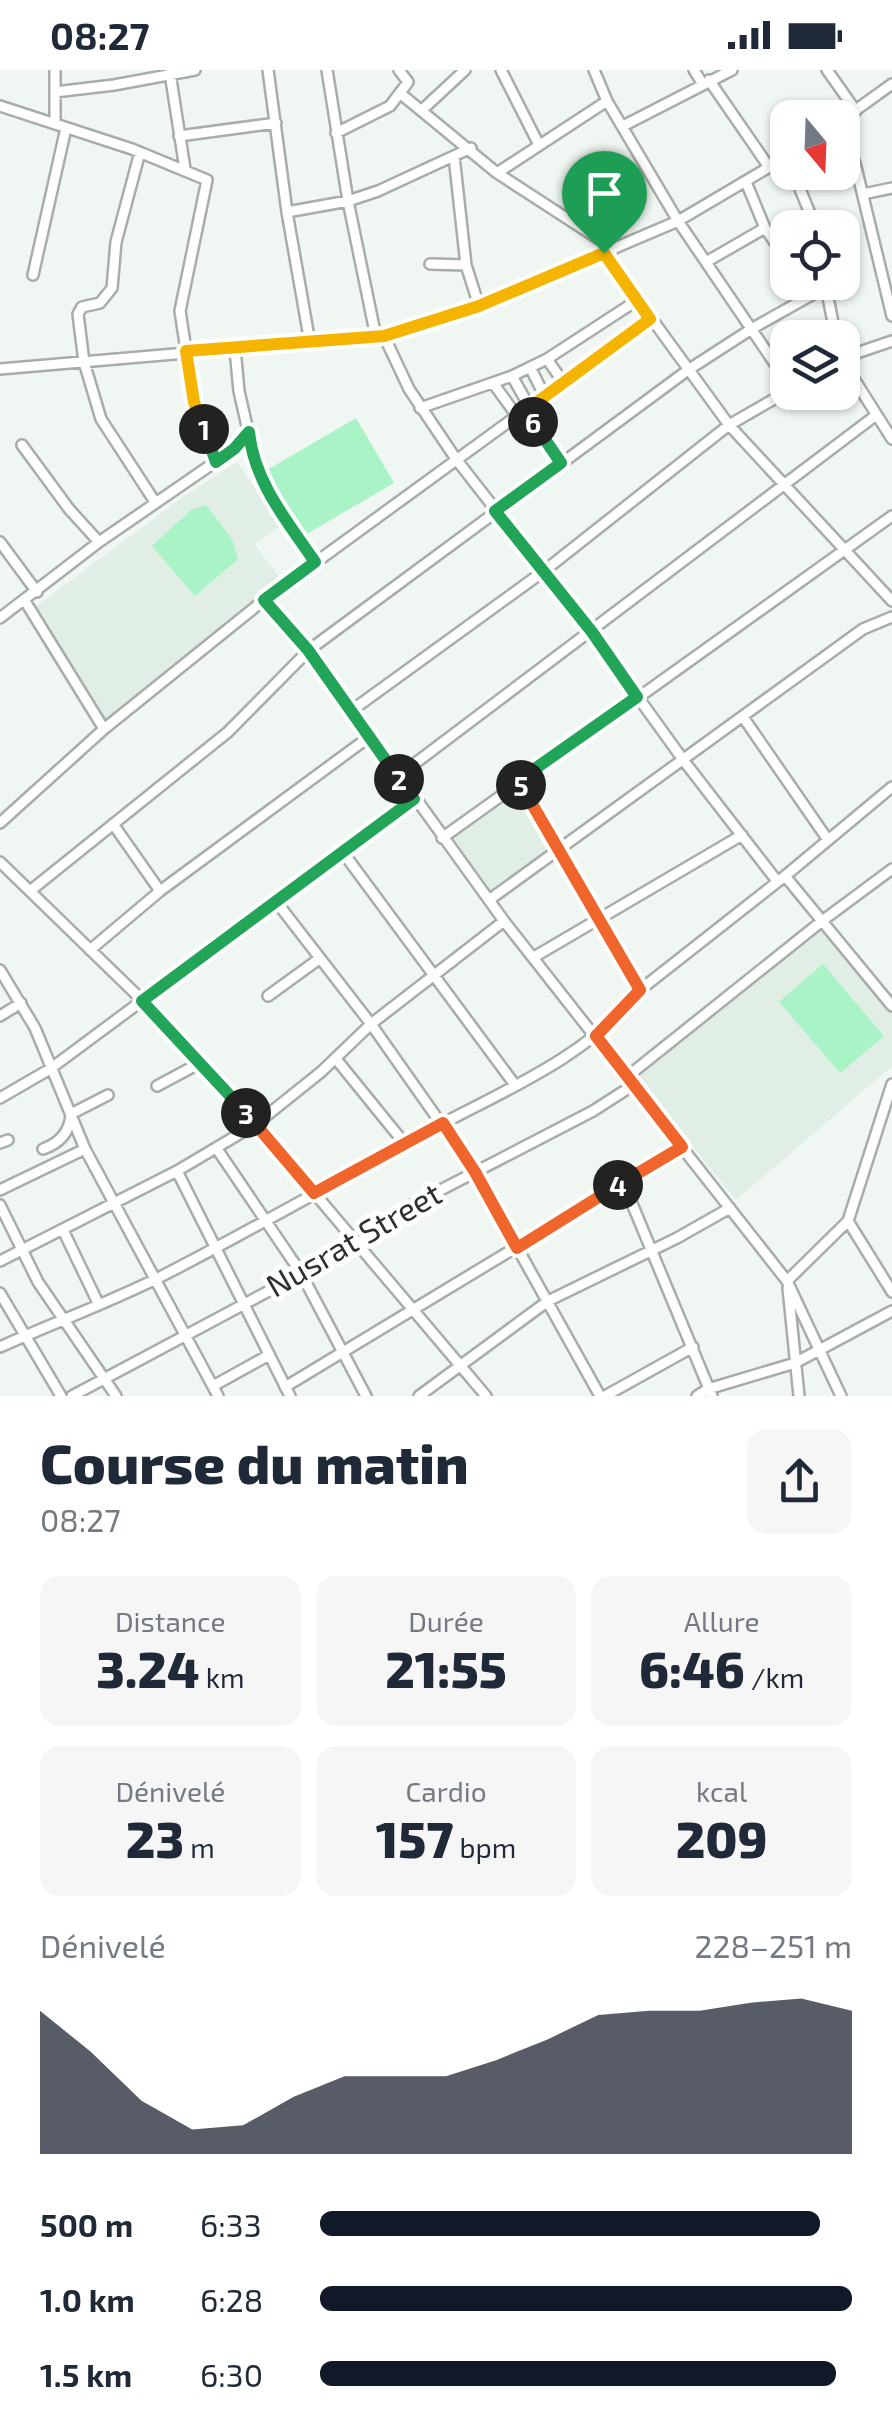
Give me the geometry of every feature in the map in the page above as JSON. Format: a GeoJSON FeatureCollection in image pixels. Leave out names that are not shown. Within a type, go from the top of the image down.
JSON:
{"type":"FeatureCollection","features":[{"type":"Feature","properties":{"kind":"street"},"geometry":{"type":"LineString","coordinates":[[55,70],[55,124]]}},
{"type":"Feature","properties":{"kind":"street"},"geometry":{"type":"LineString","coordinates":[[55,92],[195,70]]}},
{"type":"Feature","properties":{"kind":"street"},"geometry":{"type":"LineString","coordinates":[[268,70],[310,343]]}},
{"type":"Feature","properties":{"kind":"street"},"geometry":{"type":"LineString","coordinates":[[327,70],[348,201],[380,337],[420,408],[742,835],[822,921],[892,1006]]}},
{"type":"Feature","properties":{"kind":"street"},"geometry":{"type":"LineString","coordinates":[[336,132],[390,106],[408,82],[399,70]]}},
{"type":"Feature","properties":{"kind":"street"},"geometry":{"type":"LineString","coordinates":[[422,110],[465,70]]}},
{"type":"Feature","properties":{"kind":"street"},"geometry":{"type":"LineString","coordinates":[[501,70],[540,145]]}},
{"type":"Feature","properties":{"kind":"street"},"geometry":{"type":"LineString","coordinates":[[594,70],[606,101],[678,221],[770,356]]}},
{"type":"Feature","properties":{"kind":"street"},"geometry":{"type":"LineString","coordinates":[[0,369],[380,337],[479,306],[609,251],[678,221],[769,168],[694,70]]}},
{"type":"Feature","properties":{"kind":"street"},"geometry":{"type":"LineString","coordinates":[[622,126],[732,70]]}},
{"type":"Feature","properties":{"kind":"street"},"geometry":{"type":"LineString","coordinates":[[827,70],[848,100]]}},
{"type":"Feature","properties":{"kind":"street"},"geometry":{"type":"LineString","coordinates":[[170,73],[185,169]]}},
{"type":"Feature","properties":{"kind":"street"},"geometry":{"type":"LineString","coordinates":[[860,108],[892,84]]}},
{"type":"Feature","properties":{"kind":"street"},"geometry":{"type":"LineString","coordinates":[[400,94],[497,173],[584,228],[609,251],[636,301],[728,425],[892,601]]}},
{"type":"Feature","properties":{"kind":"street"},"geometry":{"type":"LineString","coordinates":[[497,173],[606,101]]}},
{"type":"Feature","properties":{"kind":"street"},"geometry":{"type":"LineString","coordinates":[[0,106],[140,152],[206,180],[180,312],[194,402],[216,462]]}},
{"type":"Feature","properties":{"kind":"street"},"geometry":{"type":"LineString","coordinates":[[180,136],[276,123]]}},
{"type":"Feature","properties":{"kind":"street"},"geometry":{"type":"LineString","coordinates":[[33,275],[66,128]]}},
{"type":"Feature","properties":{"kind":"street"},"geometry":{"type":"LineString","coordinates":[[287,212],[348,201],[471,148]]}},
{"type":"Feature","properties":{"kind":"street"},"geometry":{"type":"LineString","coordinates":[[140,152],[116,242],[112,288],[100,303],[82,307],[78,314],[84,362],[102,419],[154,502]]}},
{"type":"Feature","properties":{"kind":"street"},"geometry":{"type":"LineString","coordinates":[[454,156],[466,265],[479,306]]}},
{"type":"Feature","properties":{"kind":"street"},"geometry":{"type":"LineString","coordinates":[[746,182],[770,235]]}},
{"type":"Feature","properties":{"kind":"street"},"geometry":{"type":"LineString","coordinates":[[860,182],[892,316]]}},
{"type":"Feature","properties":{"kind":"street"},"geometry":{"type":"LineString","coordinates":[[863,194],[892,188]]}},
{"type":"Feature","properties":{"kind":"street"},"geometry":{"type":"LineString","coordinates":[[584,228],[614,200]]}},
{"type":"Feature","properties":{"kind":"street"},"geometry":{"type":"LineString","coordinates":[[706,262],[765,228]]}},
{"type":"Feature","properties":{"kind":"street"},"geometry":{"type":"LineString","coordinates":[[430,264],[466,265]]}},
{"type":"Feature","properties":{"kind":"street"},"geometry":{"type":"LineString","coordinates":[[30,892],[228,732],[308,650],[688,370],[800,300]]}},
{"type":"Feature","properties":{"kind":"street"},"geometry":{"type":"LineString","coordinates":[[420,408],[512,376],[548,359],[636,301]]}},
{"type":"Feature","properties":{"kind":"street"},"geometry":{"type":"LineString","coordinates":[[0,823],[104,729],[264,600],[650,319]]}},
{"type":"Feature","properties":{"kind":"street"},"geometry":{"type":"LineString","coordinates":[[860,353],[892,341]]}},
{"type":"Feature","properties":{"kind":"street"},"geometry":{"type":"LineString","coordinates":[[572,342],[587,363]]}},
{"type":"Feature","properties":{"kind":"street"},"geometry":{"type":"LineString","coordinates":[[235,348],[239,391],[258,474],[315,562]]}},
{"type":"Feature","properties":{"kind":"street"},"geometry":{"type":"LineString","coordinates":[[548,359],[563,382]]}},
{"type":"Feature","properties":{"kind":"street"},"geometry":{"type":"LineString","coordinates":[[530,366],[544,397]]}},
{"type":"Feature","properties":{"kind":"street"},"geometry":{"type":"LineString","coordinates":[[512,376],[524,412]]}},
{"type":"Feature","properties":{"kind":"street"},"geometry":{"type":"LineString","coordinates":[[493,383],[524,412],[561,463]]}},
{"type":"Feature","properties":{"kind":"street"},"geometry":{"type":"LineString","coordinates":[[860,390],[892,439]]}},
{"type":"Feature","properties":{"kind":"street"},"geometry":{"type":"LineString","coordinates":[[351,711],[544,571],[728,425],[770,400]]}},
{"type":"Feature","properties":{"kind":"street"},"geometry":{"type":"LineString","coordinates":[[398,777],[875,416]]}},
{"type":"Feature","properties":{"kind":"street"},"geometry":{"type":"LineString","coordinates":[[0,618],[154,502],[234,449],[249,432]]}},
{"type":"Feature","properties":{"kind":"street"},"geometry":{"type":"LineString","coordinates":[[22,445],[100,542]]}},
{"type":"Feature","properties":{"kind":"street"},"geometry":{"type":"LineString","coordinates":[[442,838],[892,516]]}},
{"type":"Feature","properties":{"kind":"street"},"geometry":{"type":"LineString","coordinates":[[0,542],[36,592]]}},
{"type":"Feature","properties":{"kind":"street"},"geometry":{"type":"LineString","coordinates":[[264,600],[308,650],[504,920],[787,1281],[842,1396]]}},
{"type":"Feature","properties":{"kind":"street"},"geometry":{"type":"LineString","coordinates":[[25,601],[104,729]]}},
{"type":"Feature","properties":{"kind":"street"},"geometry":{"type":"LineString","coordinates":[[489,900],[862,629],[892,617]]}},
{"type":"Feature","properties":{"kind":"street"},"geometry":{"type":"LineString","coordinates":[[743,717],[828,840]]}},
{"type":"Feature","properties":{"kind":"street"},"geometry":{"type":"LineString","coordinates":[[90,950],[160,892],[369,737]]}},
{"type":"Feature","properties":{"kind":"street"},"geometry":{"type":"LineString","coordinates":[[519,780],[640,990]]}},
{"type":"Feature","properties":{"kind":"street"},"geometry":{"type":"LineString","coordinates":[[0,1347],[157,1278],[268,1222],[314,1193],[516,1086],[596,1036],[640,990],[892,786]]}},
{"type":"Feature","properties":{"kind":"street"},"geometry":{"type":"LineString","coordinates":[[0,1098],[50,1069],[414,799]]}},
{"type":"Feature","properties":{"kind":"street"},"geometry":{"type":"LineString","coordinates":[[113,824],[160,892]]}},
{"type":"Feature","properties":{"kind":"street"},"geometry":{"type":"LineString","coordinates":[[534,957],[742,835]]}},
{"type":"Feature","properties":{"kind":"street"},"geometry":{"type":"LineString","coordinates":[[342,852],[516,1086]]}},
{"type":"Feature","properties":{"kind":"street"},"geometry":{"type":"LineString","coordinates":[[0,862],[142,1001],[256,1124],[486,1396]]}},
{"type":"Feature","properties":{"kind":"street","name":"Nusrat Street"},"geometry":{"type":"LineString","coordinates":[[72,1396],[357,1244],[406,1208],[593,1111],[822,921],[892,869]]}},
{"type":"Feature","properties":{"kind":"street"},"geometry":{"type":"LineString","coordinates":[[275,900],[443,1123],[603,1396],[693,1348]]}},
{"type":"Feature","properties":{"kind":"street"},"geometry":{"type":"LineString","coordinates":[[0,1261],[177,1171],[256,1124],[371,1024],[504,920]]}},
{"type":"Feature","properties":{"kind":"street"},"geometry":{"type":"LineString","coordinates":[[268,996],[320,958]]}},
{"type":"Feature","properties":{"kind":"street"},"geometry":{"type":"LineString","coordinates":[[0,970],[35,1028],[85,1149],[215,1391],[269,1356]]}},
{"type":"Feature","properties":{"kind":"street"},"geometry":{"type":"LineString","coordinates":[[0,1016],[21,1003]]}},
{"type":"Feature","properties":{"kind":"street"},"geometry":{"type":"LineString","coordinates":[[336,1058],[405,1144]]}},
{"type":"Feature","properties":{"kind":"street"},"geometry":{"type":"LineString","coordinates":[[156,1086],[200,1063]]}},
{"type":"Feature","properties":{"kind":"street"},"geometry":{"type":"LineString","coordinates":[[787,1281],[848,1221],[892,1084]]}},
{"type":"Feature","properties":{"kind":"street"},"geometry":{"type":"LineString","coordinates":[[70,1114],[108,1095]]}},
{"type":"Feature","properties":{"kind":"street"},"geometry":{"type":"LineString","coordinates":[[43,1149],[61,1139],[69,1128],[70,1114]]}},
{"type":"Feature","properties":{"kind":"street"},"geometry":{"type":"LineString","coordinates":[[177,1171],[288,1391],[344,1350],[414,1312],[682,1147]]}},
{"type":"Feature","properties":{"kind":"street"},"geometry":{"type":"LineString","coordinates":[[0,1190],[85,1149]]}},
{"type":"Feature","properties":{"kind":"street"},"geometry":{"type":"LineString","coordinates":[[217,1149],[302,1273],[366,1396]]}},
{"type":"Feature","properties":{"kind":"street"},"geometry":{"type":"LineString","coordinates":[[623,1182],[710,1392]]}},
{"type":"Feature","properties":{"kind":"street"},"geometry":{"type":"LineString","coordinates":[[0,1205],[38,1282],[116,1396]]}},
{"type":"Feature","properties":{"kind":"street"},"geometry":{"type":"LineString","coordinates":[[419,1396],[548,1301],[730,1208]]}},
{"type":"Feature","properties":{"kind":"street"},"geometry":{"type":"LineString","coordinates":[[848,1221],[892,1292]]}},
{"type":"Feature","properties":{"kind":"street"},"geometry":{"type":"LineString","coordinates":[[63,1230],[99,1305]]}},
{"type":"Feature","properties":{"kind":"street"},"geometry":{"type":"LineString","coordinates":[[787,1281],[799,1396]]}},
{"type":"Feature","properties":{"kind":"street"},"geometry":{"type":"LineString","coordinates":[[0,1293],[61,1396]]}},
{"type":"Feature","properties":{"kind":"street"},"geometry":{"type":"LineString","coordinates":[[696,1396],[795,1362],[892,1311]]}},
{"type":"Feature","properties":{"kind":"shaded area"},"geometry":{"type":"Polygon","coordinates":[[[237,462],[281,526],[254,544],[283,582],[106,725],[34,608],[176,502],[237,462]]]}},
{"type":"Feature","properties":{"kind":"shaded area"},"geometry":{"type":"Polygon","coordinates":[[[518,785],[552,850],[488,896],[446,842],[518,785]]]}},
{"type":"Feature","properties":{"kind":"shaded area"},"geometry":{"type":"Polygon","coordinates":[[[822,926],[892,1015],[892,1066],[736,1200],[635,1075],[822,926]]]}},
{"type":"Feature","properties":{"kind":"green space"},"geometry":{"type":"Polygon","coordinates":[[[356,418],[394,483],[305,535],[267,470],[356,418]]]}},
{"type":"Feature","properties":{"kind":"green space"},"geometry":{"type":"Polygon","coordinates":[[[206,505],[232,539],[238,559],[195,596],[152,546],[191,510],[206,505]]]}},
{"type":"Feature","properties":{"kind":"green space"},"geometry":{"type":"Polygon","coordinates":[[[823,964],[884,1036],[840,1073],[779,1002],[823,964]]]}},
{"type":"Feature","properties":{"kind":"route"},"geometry":{"type":"LineString","coordinates":[[604,253],[650,319],[525,411],[561,463],[495,511],[592,632],[637,697],[519,780],[640,990],[596,1036],[682,1147],[517,1248],[443,1123],[314,1193],[142,1001],[414,799],[308,650],[264,600],[315,562],[258,474],[249,432],[216,462],[194,402],[186,351],[384,336],[479,306],[604,253]]}}]}
